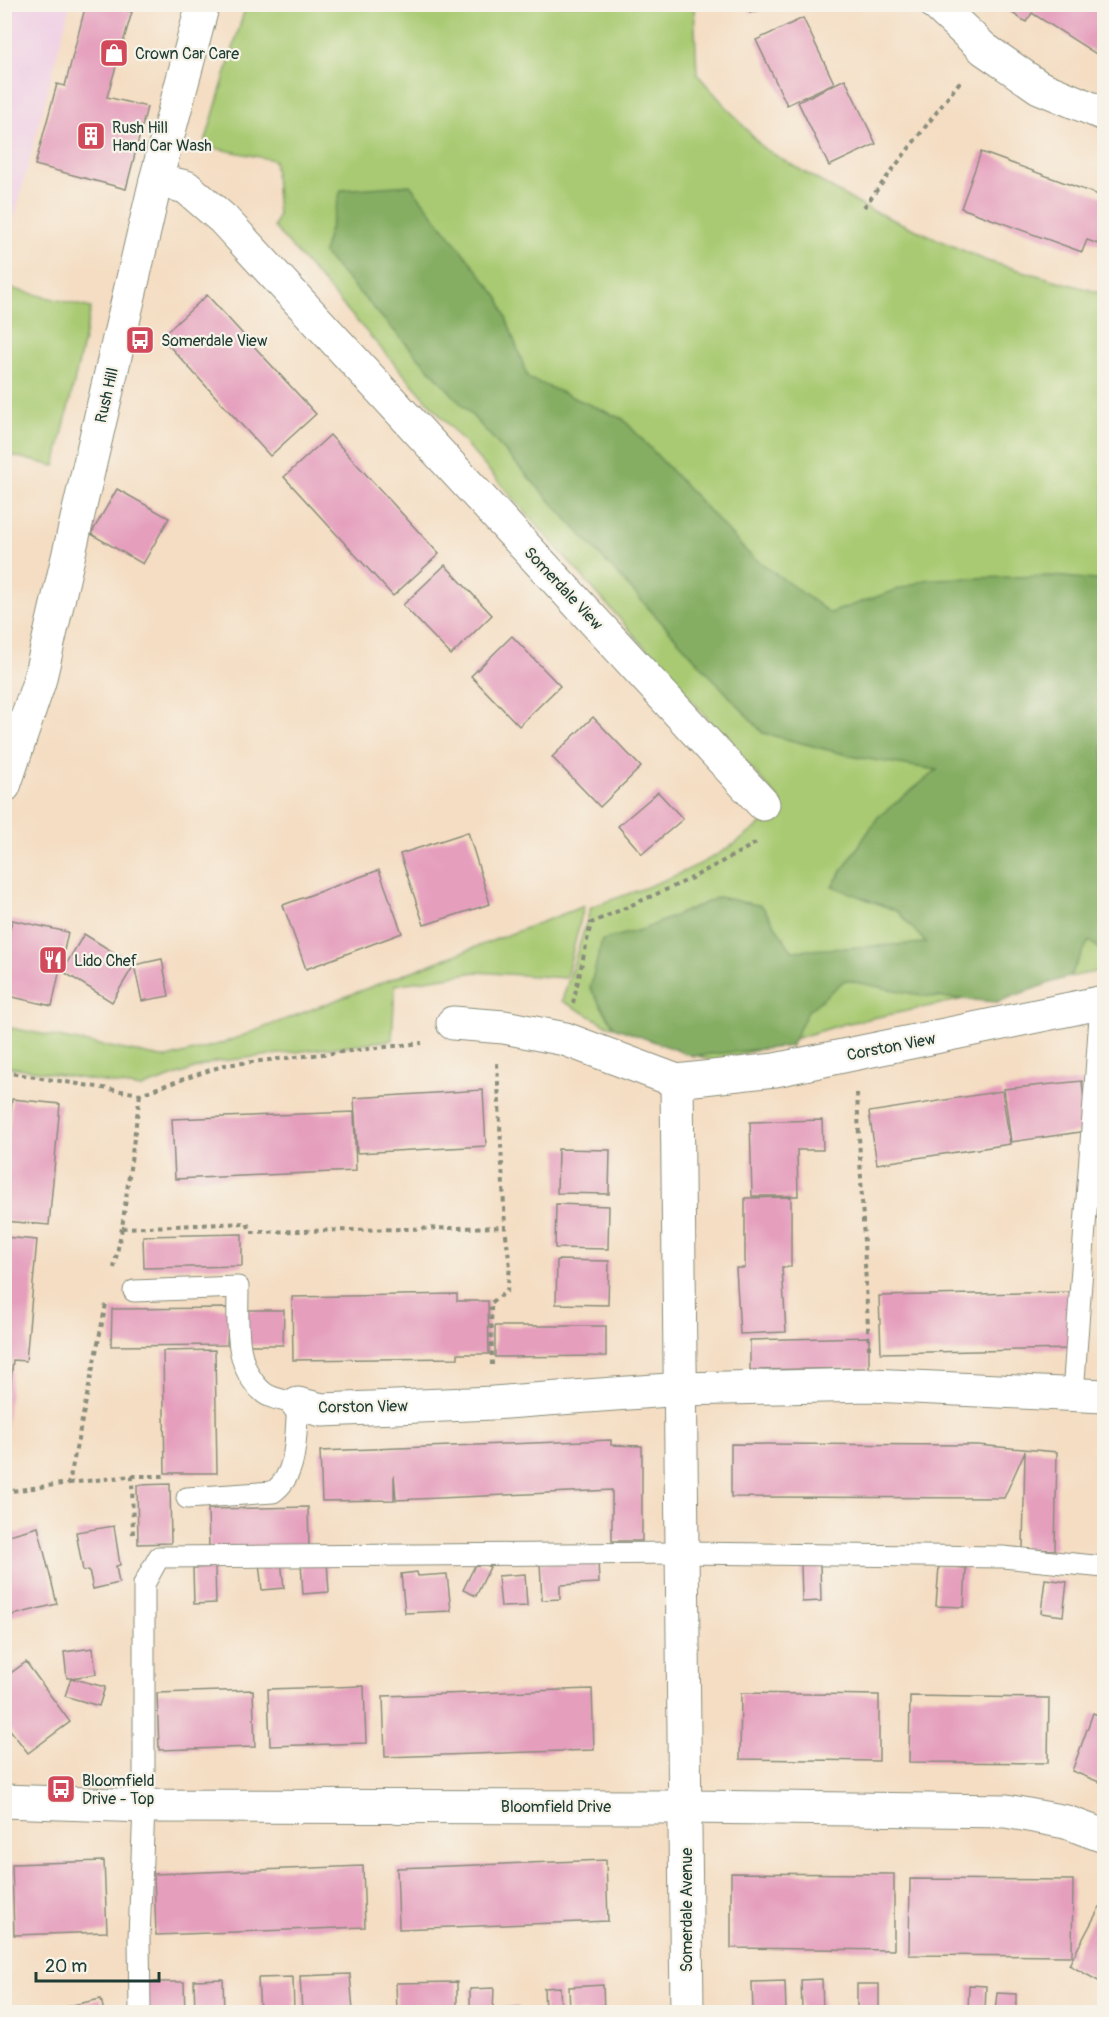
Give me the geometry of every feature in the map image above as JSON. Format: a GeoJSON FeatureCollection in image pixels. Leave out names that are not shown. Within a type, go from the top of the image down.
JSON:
{"type":"FeatureCollection","features":[{"type":"Feature","properties":{"kind":"street","name":"Rush Hill"},"geometry":{"type":"LineString","coordinates":[[4,786],[39,682],[156,180],[203,4]]}},
{"type":"Feature","properties":{"kind":"street"},"geometry":{"type":"LineString","coordinates":[[936,4],[984,49],[1040,87],[1104,114]]}},
{"type":"Feature","properties":{"kind":"street","name":"Somerdale View"},"geometry":{"type":"LineString","coordinates":[[156,180],[186,187],[223,219],[763,804]]}},
{"type":"Feature","properties":{"kind":"street","name":"Rush Hill"},"geometry":{"type":"LineString","coordinates":[[4,751],[39,682]]}},
{"type":"Feature","properties":{"kind":"street","name":"Corston View"},"geometry":{"type":"LineString","coordinates":[[453,1023],[495,1027],[565,1039],[677,1081],[775,1070],[1103,1003]]}},
{"type":"Feature","properties":{"kind":"street"},"geometry":{"type":"LineString","coordinates":[[677,1081],[685,1807]]}},
{"type":"Feature","properties":{"kind":"street","name":"Corston View"},"geometry":{"type":"LineString","coordinates":[[298,1404],[322,1410],[493,1402],[682,1389],[871,1385],[1089,1395]]}},
{"type":"Feature","properties":{"kind":"street","name":"Bloomfield Drive"},"geometry":{"type":"LineString","coordinates":[[4,1801],[144,1806],[685,1807],[1006,1811],[1066,1822],[1104,1836]]}},
{"type":"Feature","properties":{"kind":"street","name":"Somerdale Avenue"},"geometry":{"type":"LineString","coordinates":[[685,1807],[687,2013]]}},
{"type":"Feature","properties":{"kind":"lane"},"geometry":{"type":"LineString","coordinates":[[1089,1395],[1103,1003]]}},
{"type":"Feature","properties":{"kind":"lane","name":"Corston View"},"geometry":{"type":"LineString","coordinates":[[134,1291],[238,1287],[238,1338],[245,1366],[263,1393],[298,1404]]}},
{"type":"Feature","properties":{"kind":"lane"},"geometry":{"type":"LineString","coordinates":[[187,1498],[273,1492],[283,1485],[291,1471],[298,1404]]}},
{"type":"Feature","properties":{"kind":"lane"},"geometry":{"type":"LineString","coordinates":[[140,2013],[139,1938],[144,1806],[144,1584],[159,1557],[681,1553],[1003,1557],[1104,1567]]}},
{"type":"Feature","properties":{"kind":"path"},"geometry":{"type":"LineString","coordinates":[[864,207],[950,97]]}},
{"type":"Feature","properties":{"kind":"path"},"geometry":{"type":"LineString","coordinates":[[565,1039],[591,923],[688,880],[786,827],[763,804]]}},
{"type":"Feature","properties":{"kind":"path"},"geometry":{"type":"LineString","coordinates":[[4,1071],[141,1094],[225,1065],[426,1042],[453,1023]]}},
{"type":"Feature","properties":{"kind":"path"},"geometry":{"type":"LineString","coordinates":[[493,1402],[491,1303],[507,1291],[510,1267],[505,1227],[495,1027]]}},
{"type":"Feature","properties":{"kind":"path"},"geometry":{"type":"LineString","coordinates":[[855,1053],[871,1385]]}},
{"type":"Feature","properties":{"kind":"path"},"geometry":{"type":"LineString","coordinates":[[113,1270],[122,1228],[141,1094]]}},
{"type":"Feature","properties":{"kind":"path"},"geometry":{"type":"LineString","coordinates":[[122,1228],[247,1223],[251,1232],[505,1227]]}},
{"type":"Feature","properties":{"kind":"path"},"geometry":{"type":"LineString","coordinates":[[69,1483],[107,1302]]}},
{"type":"Feature","properties":{"kind":"path"},"geometry":{"type":"LineString","coordinates":[[132,1476],[133,1558],[144,1584]]}},
{"type":"Feature","properties":{"kind":"path"},"geometry":{"type":"LineString","coordinates":[[4,1492],[132,1476],[172,1476]]}},
{"type":"Feature","properties":{"kind":"shaded area"},"geometry":{"type":"Polygon","coordinates":[[[4,5],[70,5],[5,254],[4,5]]]}},
{"type":"Feature","properties":{"kind":"green space"},"geometry":{"type":"Polygon","coordinates":[[[246,5],[694,5],[697,74],[763,148],[864,207],[987,261],[1104,294],[1104,970],[844,1024],[716,1062],[605,1024],[562,1001],[591,907],[668,878],[718,854],[763,823],[782,803],[274,227],[278,215],[274,160],[204,146],[246,5]]]}},
{"type":"Feature","properties":{"kind":"green space"},"geometry":{"type":"Polygon","coordinates":[[[410,185],[499,298],[528,378],[623,419],[750,555],[830,613],[928,579],[1055,576],[1104,581],[1104,952],[1089,941],[1070,976],[997,1002],[924,996],[845,980],[808,1011],[791,1046],[693,1056],[614,1027],[590,988],[602,940],[644,929],[719,897],[762,906],[792,951],[926,943],[897,911],[832,886],[878,817],[937,770],[855,757],[763,733],[323,253],[341,190],[410,185]]]}},
{"type":"Feature","properties":{"kind":"green space"},"geometry":{"type":"Polygon","coordinates":[[[5,287],[91,308],[55,466],[5,454],[5,287]]]}},
{"type":"Feature","properties":{"kind":"green space"},"geometry":{"type":"Polygon","coordinates":[[[584,906],[566,978],[476,972],[395,985],[392,1040],[214,1062],[141,1088],[5,1066],[5,1027],[167,1058],[223,1043],[584,906]]]}},
{"type":"Feature","properties":{"kind":"building","name":"Rush Hill Hand Car Wash"},"geometry":{"type":"Polygon","coordinates":[[[86,4],[103,4],[132,12],[107,97],[147,107],[126,189],[35,165],[57,84],[65,86],[86,4]]]}},
{"type":"Feature","properties":{"kind":"building"},"geometry":{"type":"Polygon","coordinates":[[[747,4],[776,4],[776,5],[750,13],[747,4]]]}},
{"type":"Feature","properties":{"kind":"building"},"geometry":{"type":"Polygon","coordinates":[[[998,4],[1104,4],[1104,59],[1032,13],[1026,22],[998,4]]]}},
{"type":"Feature","properties":{"kind":"building"},"geometry":{"type":"Polygon","coordinates":[[[803,18],[834,83],[787,105],[756,40],[803,18]]]}},
{"type":"Feature","properties":{"kind":"building"},"geometry":{"type":"Polygon","coordinates":[[[845,79],[876,144],[829,166],[798,102],[845,79]]]}},
{"type":"Feature","properties":{"kind":"building"},"geometry":{"type":"Polygon","coordinates":[[[981,152],[1104,197],[1104,246],[1087,240],[1082,252],[961,208],[981,152]]]}},
{"type":"Feature","properties":{"kind":"building"},"geometry":{"type":"Polygon","coordinates":[[[207,295],[316,414],[270,456],[161,337],[207,295]]]}},
{"type":"Feature","properties":{"kind":"building"},"geometry":{"type":"Polygon","coordinates":[[[330,435],[439,554],[393,596],[284,477],[330,435]]]}},
{"type":"Feature","properties":{"kind":"building"},"geometry":{"type":"Polygon","coordinates":[[[117,489],[169,518],[143,564],[91,534],[117,489]]]}},
{"type":"Feature","properties":{"kind":"building"},"geometry":{"type":"Polygon","coordinates":[[[445,565],[492,615],[451,655],[403,605],[445,565]]]}},
{"type":"Feature","properties":{"kind":"building"},"geometry":{"type":"Polygon","coordinates":[[[512,636],[560,686],[519,726],[471,676],[512,636]]]}},
{"type":"Feature","properties":{"kind":"building"},"geometry":{"type":"Polygon","coordinates":[[[593,717],[641,767],[600,807],[552,757],[593,717]]]}},
{"type":"Feature","properties":{"kind":"building"},"geometry":{"type":"Polygon","coordinates":[[[658,792],[683,819],[642,854],[618,826],[658,792]]]}},
{"type":"Feature","properties":{"kind":"building"},"geometry":{"type":"Polygon","coordinates":[[[468,832],[490,904],[424,925],[400,854],[468,832]]]}},
{"type":"Feature","properties":{"kind":"building"},"geometry":{"type":"Polygon","coordinates":[[[379,870],[402,933],[306,969],[283,905],[379,870]]]}},
{"type":"Feature","properties":{"kind":"building"},"geometry":{"type":"Polygon","coordinates":[[[12,920],[68,932],[52,1006],[4,995],[4,954],[12,920]]]}},
{"type":"Feature","properties":{"kind":"building"},"geometry":{"type":"Polygon","coordinates":[[[84,934],[134,965],[112,1002],[62,971],[84,934]]]}},
{"type":"Feature","properties":{"kind":"building"},"geometry":{"type":"Polygon","coordinates":[[[162,959],[169,996],[142,1001],[134,965],[162,959]]]}},
{"type":"Feature","properties":{"kind":"building"},"geometry":{"type":"Polygon","coordinates":[[[1082,1081],[1087,1131],[1011,1142],[1004,1089],[1082,1081]]]}},
{"type":"Feature","properties":{"kind":"building"},"geometry":{"type":"Polygon","coordinates":[[[483,1090],[486,1146],[357,1153],[354,1098],[483,1090]]]}},
{"type":"Feature","properties":{"kind":"building"},"geometry":{"type":"Polygon","coordinates":[[[1002,1091],[1010,1144],[877,1164],[869,1112],[1002,1091]]]}},
{"type":"Feature","properties":{"kind":"building"},"geometry":{"type":"Polygon","coordinates":[[[12,1099],[60,1104],[49,1225],[4,1221],[4,1182],[12,1099]]]}},
{"type":"Feature","properties":{"kind":"building"},"geometry":{"type":"Polygon","coordinates":[[[354,1112],[356,1171],[175,1179],[172,1119],[354,1112]]]}},
{"type":"Feature","properties":{"kind":"building"},"geometry":{"type":"Polygon","coordinates":[[[822,1120],[823,1150],[797,1150],[798,1196],[752,1196],[750,1122],[822,1120]]]}},
{"type":"Feature","properties":{"kind":"building"},"geometry":{"type":"Polygon","coordinates":[[[558,1149],[610,1150],[609,1194],[557,1193],[558,1149]]]}},
{"type":"Feature","properties":{"kind":"building"},"geometry":{"type":"Polygon","coordinates":[[[791,1197],[791,1267],[782,1267],[786,1332],[740,1334],[736,1268],[745,1268],[745,1198],[791,1197]]]}},
{"type":"Feature","properties":{"kind":"building"},"geometry":{"type":"Polygon","coordinates":[[[556,1204],[609,1206],[608,1249],[555,1248],[556,1204]]]}},
{"type":"Feature","properties":{"kind":"building"},"geometry":{"type":"Polygon","coordinates":[[[242,1234],[242,1266],[144,1268],[143,1236],[242,1234]]]}},
{"type":"Feature","properties":{"kind":"building"},"geometry":{"type":"Polygon","coordinates":[[[4,1237],[37,1240],[26,1361],[13,1360],[6,1430],[4,1237]]]}},
{"type":"Feature","properties":{"kind":"building"},"geometry":{"type":"Polygon","coordinates":[[[557,1260],[609,1261],[608,1305],[556,1304],[557,1260]]]}},
{"type":"Feature","properties":{"kind":"building"},"geometry":{"type":"Polygon","coordinates":[[[1073,1292],[1073,1349],[881,1353],[879,1296],[1073,1292]]]}},
{"type":"Feature","properties":{"kind":"building"},"geometry":{"type":"Polygon","coordinates":[[[457,1294],[457,1301],[488,1301],[489,1354],[458,1354],[458,1358],[293,1360],[292,1297],[457,1294]]]}},
{"type":"Feature","properties":{"kind":"building"},"geometry":{"type":"Polygon","coordinates":[[[229,1308],[227,1345],[111,1346],[112,1309],[229,1308]]]}},
{"type":"Feature","properties":{"kind":"building"},"geometry":{"type":"Polygon","coordinates":[[[246,1310],[284,1310],[283,1345],[247,1345],[246,1310]]]}},
{"type":"Feature","properties":{"kind":"building"},"geometry":{"type":"Polygon","coordinates":[[[495,1326],[606,1326],[606,1356],[495,1357],[495,1326]]]}},
{"type":"Feature","properties":{"kind":"building"},"geometry":{"type":"Polygon","coordinates":[[[869,1337],[869,1368],[750,1370],[750,1340],[869,1337]]]}},
{"type":"Feature","properties":{"kind":"building"},"geometry":{"type":"Polygon","coordinates":[[[215,1350],[217,1473],[165,1473],[163,1351],[215,1350]]]}},
{"type":"Feature","properties":{"kind":"building"},"geometry":{"type":"Polygon","coordinates":[[[611,1440],[611,1445],[642,1446],[642,1541],[612,1541],[612,1490],[396,1500],[394,1475],[394,1500],[322,1501],[320,1451],[611,1440]]]}},
{"type":"Feature","properties":{"kind":"building"},"geometry":{"type":"Polygon","coordinates":[[[731,1444],[977,1445],[1057,1452],[1055,1550],[1023,1549],[1025,1451],[1004,1498],[731,1497],[731,1444]]]}},
{"type":"Feature","properties":{"kind":"building"},"geometry":{"type":"Polygon","coordinates":[[[170,1484],[171,1543],[138,1544],[137,1485],[170,1484]]]}},
{"type":"Feature","properties":{"kind":"building"},"geometry":{"type":"Polygon","coordinates":[[[308,1507],[309,1546],[209,1549],[208,1509],[308,1507]]]}},
{"type":"Feature","properties":{"kind":"building"},"geometry":{"type":"Polygon","coordinates":[[[114,1526],[120,1565],[116,1566],[119,1583],[93,1589],[89,1570],[83,1571],[76,1532],[114,1526]]]}},
{"type":"Feature","properties":{"kind":"building"},"geometry":{"type":"Polygon","coordinates":[[[38,1527],[57,1604],[5,1617],[5,1536],[38,1527]]]}},
{"type":"Feature","properties":{"kind":"building"},"geometry":{"type":"Polygon","coordinates":[[[281,1560],[284,1588],[262,1590],[259,1563],[281,1560]]]}},
{"type":"Feature","properties":{"kind":"building"},"geometry":{"type":"Polygon","coordinates":[[[598,1560],[599,1583],[560,1585],[560,1599],[542,1600],[540,1563],[598,1560]]]}},
{"type":"Feature","properties":{"kind":"building"},"geometry":{"type":"Polygon","coordinates":[[[327,1561],[329,1592],[303,1594],[301,1562],[327,1561]]]}},
{"type":"Feature","properties":{"kind":"building"},"geometry":{"type":"Polygon","coordinates":[[[477,1561],[490,1567],[476,1596],[463,1590],[477,1561]]]}},
{"type":"Feature","properties":{"kind":"building"},"geometry":{"type":"Polygon","coordinates":[[[801,1564],[820,1564],[821,1601],[802,1602],[801,1564]]]}},
{"type":"Feature","properties":{"kind":"building"},"geometry":{"type":"Polygon","coordinates":[[[939,1566],[966,1568],[964,1607],[936,1606],[939,1566]]]}},
{"type":"Feature","properties":{"kind":"building"},"geometry":{"type":"Polygon","coordinates":[[[215,1567],[216,1603],[194,1604],[193,1568],[215,1567]]]}},
{"type":"Feature","properties":{"kind":"building"},"geometry":{"type":"Polygon","coordinates":[[[417,1572],[418,1576],[447,1574],[451,1611],[405,1613],[401,1574],[417,1572]]]}},
{"type":"Feature","properties":{"kind":"building"},"geometry":{"type":"Polygon","coordinates":[[[525,1574],[527,1606],[501,1607],[498,1576],[525,1574]]]}},
{"type":"Feature","properties":{"kind":"building"},"geometry":{"type":"Polygon","coordinates":[[[1045,1579],[1067,1582],[1063,1616],[1041,1613],[1045,1579]]]}},
{"type":"Feature","properties":{"kind":"building"},"geometry":{"type":"Polygon","coordinates":[[[93,1648],[96,1674],[67,1678],[64,1652],[93,1648]]]}},
{"type":"Feature","properties":{"kind":"building"},"geometry":{"type":"Polygon","coordinates":[[[26,1662],[70,1722],[28,1753],[4,1722],[4,1678],[26,1662]]]}},
{"type":"Feature","properties":{"kind":"building"},"geometry":{"type":"Polygon","coordinates":[[[71,1678],[105,1687],[99,1706],[65,1696],[71,1678]]]}},
{"type":"Feature","properties":{"kind":"building"},"geometry":{"type":"Polygon","coordinates":[[[364,1686],[366,1743],[270,1746],[268,1689],[364,1686]]]}},
{"type":"Feature","properties":{"kind":"building"},"geometry":{"type":"Polygon","coordinates":[[[592,1689],[594,1750],[385,1757],[383,1696],[592,1689]]]}},
{"type":"Feature","properties":{"kind":"building"},"geometry":{"type":"Polygon","coordinates":[[[253,1690],[255,1747],[159,1750],[157,1693],[253,1690]]]}},
{"type":"Feature","properties":{"kind":"building"},"geometry":{"type":"Polygon","coordinates":[[[741,1693],[879,1695],[879,1761],[740,1759],[741,1693]]]}},
{"type":"Feature","properties":{"kind":"building"},"geometry":{"type":"Polygon","coordinates":[[[910,1696],[1049,1698],[1048,1763],[909,1762],[910,1696]]]}},
{"type":"Feature","properties":{"kind":"building"},"geometry":{"type":"Polygon","coordinates":[[[1093,1713],[1104,1717],[1104,1784],[1072,1771],[1093,1713]]]}},
{"type":"Feature","properties":{"kind":"building"},"geometry":{"type":"Polygon","coordinates":[[[606,1860],[608,1921],[399,1929],[397,1868],[606,1860]]]}},
{"type":"Feature","properties":{"kind":"building"},"geometry":{"type":"Polygon","coordinates":[[[104,1861],[107,1932],[14,1935],[12,1864],[104,1861]]]}},
{"type":"Feature","properties":{"kind":"building"},"geometry":{"type":"Polygon","coordinates":[[[363,1866],[365,1927],[156,1935],[154,1874],[363,1866]]]}},
{"type":"Feature","properties":{"kind":"building"},"geometry":{"type":"Polygon","coordinates":[[[731,1873],[894,1874],[894,1950],[731,1948],[731,1873]]]}},
{"type":"Feature","properties":{"kind":"building"},"geometry":{"type":"Polygon","coordinates":[[[910,1879],[1073,1880],[1072,1956],[909,1955],[910,1879]]]}},
{"type":"Feature","properties":{"kind":"building"},"geometry":{"type":"Polygon","coordinates":[[[1104,1899],[1104,1984],[1069,1965],[1104,1899]]]}},
{"type":"Feature","properties":{"kind":"building"},"geometry":{"type":"Polygon","coordinates":[[[350,1974],[353,2011],[302,2012],[300,1976],[350,1974]]]}},
{"type":"Feature","properties":{"kind":"building"},"geometry":{"type":"Polygon","coordinates":[[[293,1977],[294,2012],[260,2012],[258,1978],[293,1977]]]}},
{"type":"Feature","properties":{"kind":"building"},"geometry":{"type":"Polygon","coordinates":[[[223,1979],[224,2012],[195,2012],[194,1980],[223,1979]]]}},
{"type":"Feature","properties":{"kind":"building"},"geometry":{"type":"Polygon","coordinates":[[[822,1979],[823,2012],[802,2012],[801,1980],[822,1979]]]}},
{"type":"Feature","properties":{"kind":"building"},"geometry":{"type":"Polygon","coordinates":[[[785,1981],[786,2012],[753,2012],[752,1982],[785,1981]]]}},
{"type":"Feature","properties":{"kind":"building"},"geometry":{"type":"Polygon","coordinates":[[[145,1982],[184,1982],[185,2012],[146,2012],[145,1982]]]}},
{"type":"Feature","properties":{"kind":"building"},"geometry":{"type":"Polygon","coordinates":[[[457,1982],[457,2012],[397,2012],[396,1983],[457,1982]]]}},
{"type":"Feature","properties":{"kind":"building"},"geometry":{"type":"Polygon","coordinates":[[[857,1984],[879,1984],[879,2012],[857,2012],[857,1984]]]}},
{"type":"Feature","properties":{"kind":"building"},"geometry":{"type":"Polygon","coordinates":[[[603,1985],[604,2012],[570,2012],[569,1987],[603,1985]]]}},
{"type":"Feature","properties":{"kind":"building"},"geometry":{"type":"Polygon","coordinates":[[[969,1985],[986,1986],[985,2012],[968,2012],[969,1985]]]}},
{"type":"Feature","properties":{"kind":"building"},"geometry":{"type":"Polygon","coordinates":[[[560,1987],[561,2012],[545,2012],[544,1988],[560,1987]]]}},
{"type":"Feature","properties":{"kind":"building"},"geometry":{"type":"Polygon","coordinates":[[[494,1988],[493,2012],[470,2012],[470,1989],[494,1988]]]}},
{"type":"Feature","properties":{"kind":"building"},"geometry":{"type":"Polygon","coordinates":[[[997,1993],[1016,1994],[1016,2012],[995,2012],[997,1993]]]}},
{"type":"Feature","properties":{"kind":"building"},"geometry":{"type":"Polygon","coordinates":[[[101,1999],[104,2012],[70,2012],[68,2006],[101,1999]]]}},
{"type":"Feature","properties":{"kind":"building"},"geometry":{"type":"Polygon","coordinates":[[[519,2007],[520,2012],[500,2012],[500,2008],[519,2007]]]}},
{"type":"Feature","properties":{"kind":"place","name":"Crown Car Care"},"geometry":{"type":"Point","coordinates":[114,53]}},
{"type":"Feature","properties":{"kind":"place","name":"Rush Hill Hand Car Wash"},"geometry":{"type":"Point","coordinates":[91,136]}},
{"type":"Feature","properties":{"kind":"place","name":"Somerdale View"},"geometry":{"type":"Point","coordinates":[140,340]}},
{"type":"Feature","properties":{"kind":"place","name":"Lido Chef"},"geometry":{"type":"Point","coordinates":[53,960]}},
{"type":"Feature","properties":{"kind":"place","name":"Bloomfield Drive - Top"},"geometry":{"type":"Point","coordinates":[61,1789]}}]}
